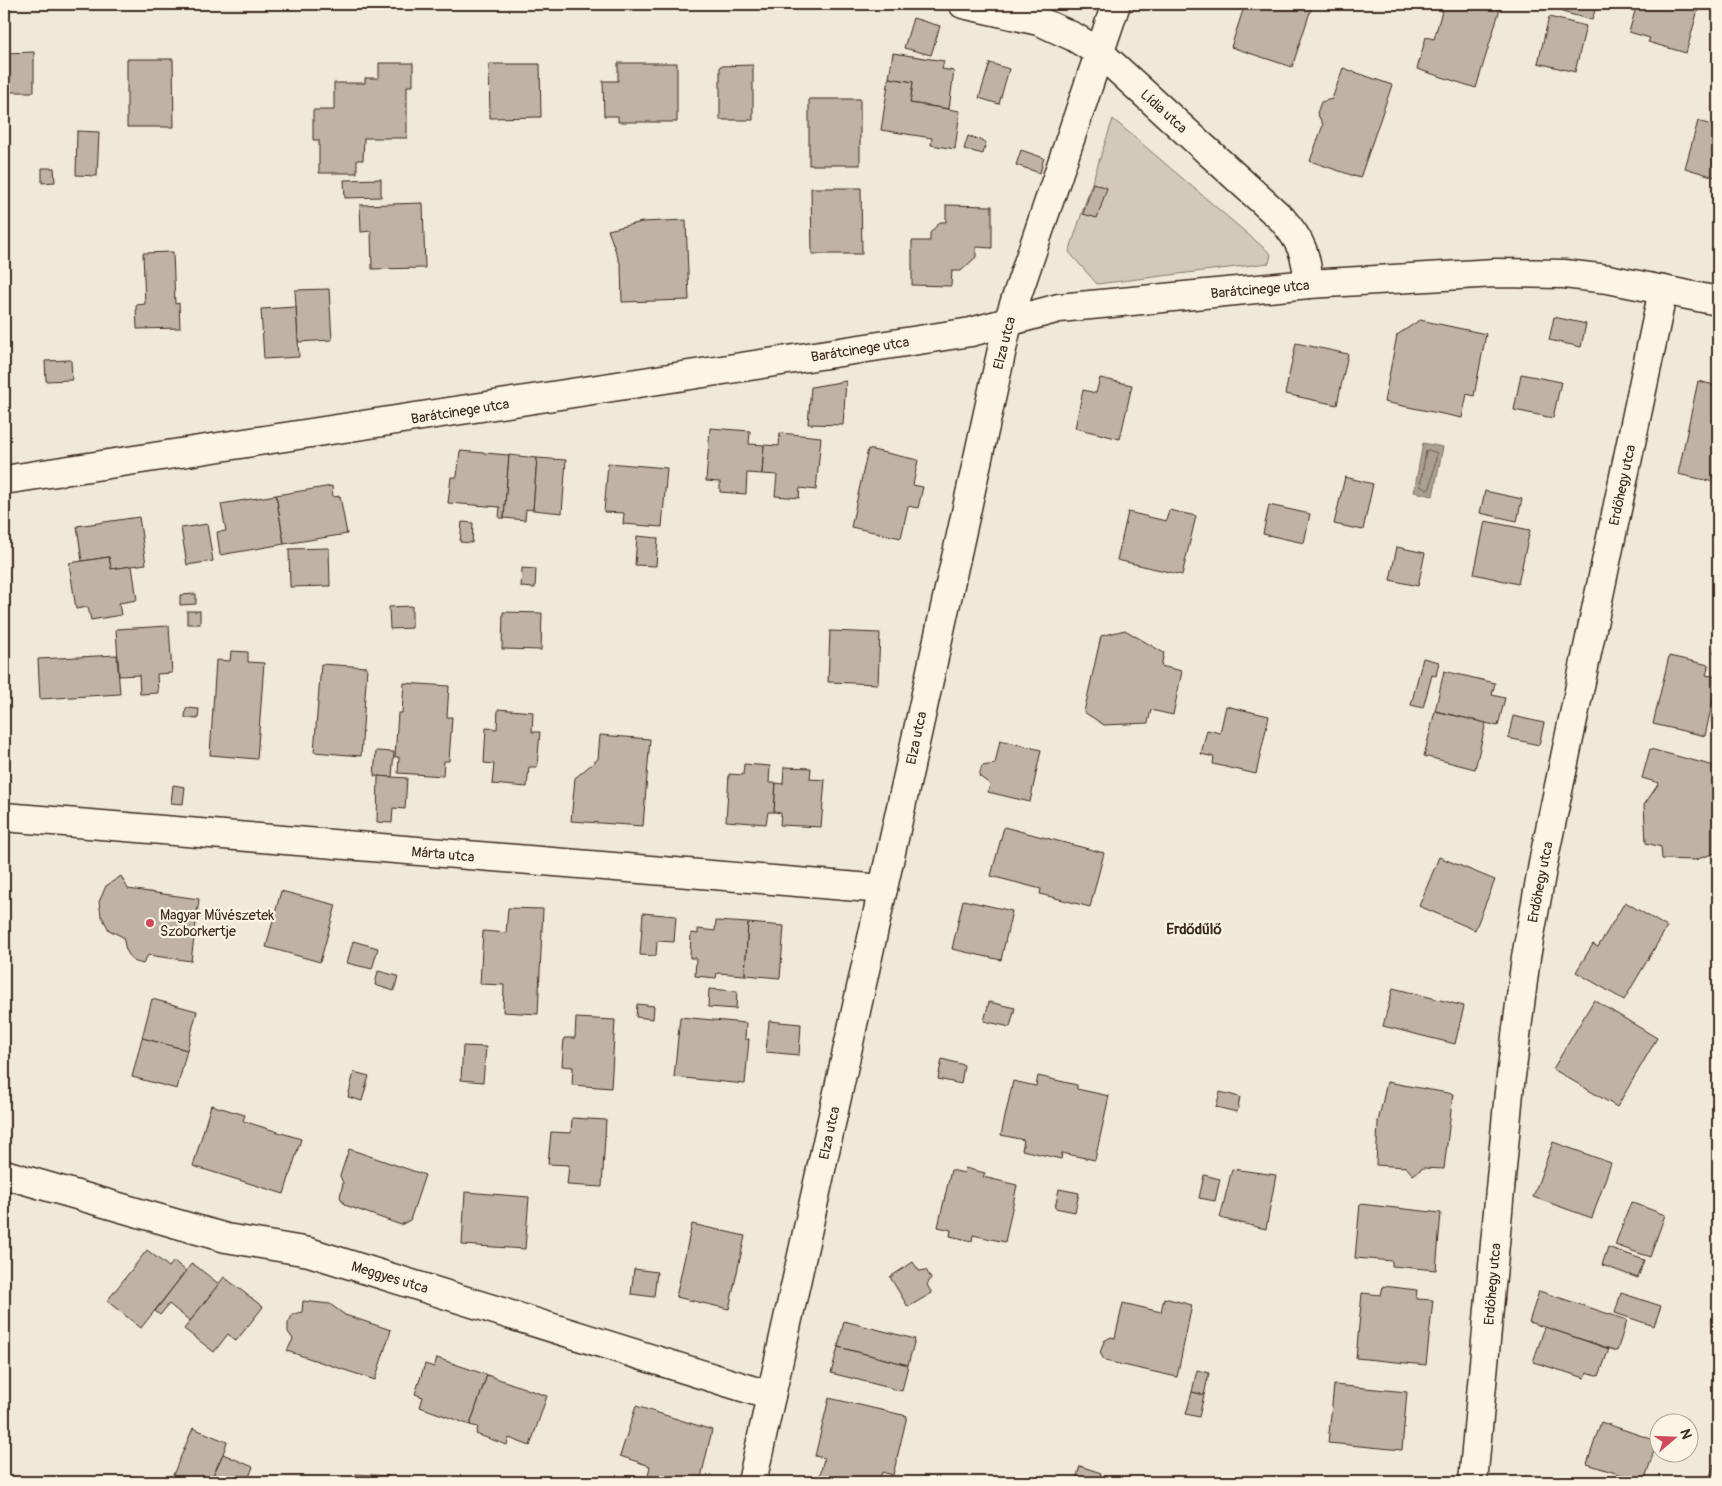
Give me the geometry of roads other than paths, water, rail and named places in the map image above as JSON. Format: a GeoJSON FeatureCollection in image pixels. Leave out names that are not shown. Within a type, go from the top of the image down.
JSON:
{"type":"FeatureCollection","features":[{"type":"Feature","properties":{"kind":"street","name":"Lídia utca"},"geometry":{"type":"LineString","coordinates":[[963,4],[1039,21],[1074,37],[1100,53],[1282,219],[1299,239],[1307,259],[1309,284]]}},
{"type":"Feature","properties":{"kind":"street","name":"Elza utca"},"geometry":{"type":"LineString","coordinates":[[752,1482],[1008,322],[1116,4]]}},
{"type":"Feature","properties":{"kind":"street","name":"Barátcinege utca"},"geometry":{"type":"LineString","coordinates":[[4,480],[962,333],[1059,308],[1309,284],[1495,272],[1564,274],[1608,279],[1718,301]]}},
{"type":"Feature","properties":{"kind":"street","name":"Erdőhegy utca"},"geometry":{"type":"LineString","coordinates":[[1473,1482],[1508,1102],[1526,957],[1545,853],[1663,290]]}},
{"type":"Feature","properties":{"kind":"street","name":"Márta utca"},"geometry":{"type":"LineString","coordinates":[[4,817],[883,889]]}},
{"type":"Feature","properties":{"kind":"street","name":"Meggyes utca"},"geometry":{"type":"LineString","coordinates":[[4,1174],[226,1238],[309,1252],[771,1396]]}},
{"type":"Feature","properties":{"kind":"water"},"geometry":{"type":"Polygon","coordinates":[[[1423,443],[1443,447],[1433,496],[1414,492],[1423,443]]]}},
{"type":"Feature","properties":{"kind":"place","name":"Magyar Művészetek Szoborkertje"},"geometry":{"type":"Point","coordinates":[150,923]}},
{"type":"Feature","properties":{"kind":"district","name":"Erdődűlő"},"geometry":{"type":"Point","coordinates":[1194,929]}}]}
